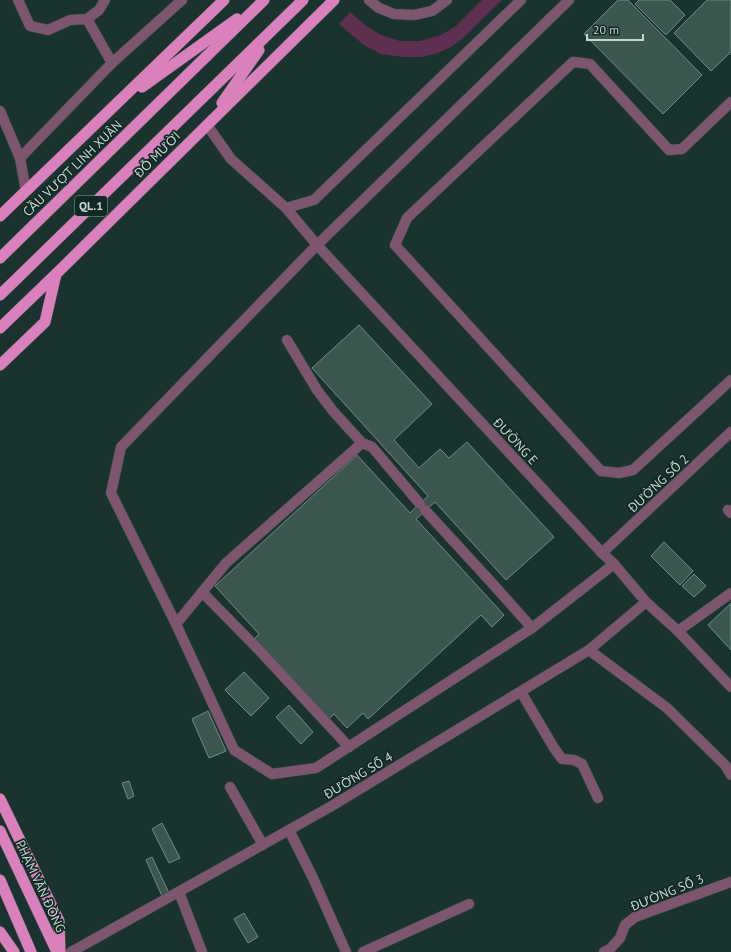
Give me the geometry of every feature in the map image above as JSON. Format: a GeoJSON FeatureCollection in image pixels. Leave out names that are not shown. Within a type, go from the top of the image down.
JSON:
{"type":"FeatureCollection","features":[{"type":"Feature","properties":{"kind":"highway"},"geometry":{"type":"LineString","coordinates":[[0,216],[5,208],[26,191],[224,0]]}},
{"type":"Feature","properties":{"kind":"highway"},"geometry":{"type":"LineString","coordinates":[[110,110],[264,0]]}},
{"type":"Feature","properties":{"kind":"highway","name":"CẦU VƯỢT LINH XUÂN"},"geometry":{"type":"LineString","coordinates":[[0,258],[264,0]]}},
{"type":"Feature","properties":{"kind":"highway","name":"ĐỖ MƯỜI"},"geometry":{"type":"LineString","coordinates":[[0,295],[303,0]]}},
{"type":"Feature","properties":{"kind":"highway","name":"ĐỖ MƯỜI"},"geometry":{"type":"LineString","coordinates":[[0,328],[334,0]]}},
{"type":"Feature","properties":{"kind":"highway"},"geometry":{"type":"LineString","coordinates":[[207,125],[274,28]]}},
{"type":"Feature","properties":{"kind":"highway"},"geometry":{"type":"LineString","coordinates":[[0,364],[45,322],[56,274]]}},
{"type":"Feature","properties":{"kind":"highway"},"geometry":{"type":"LineString","coordinates":[[0,799],[59,921],[59,952]]}},
{"type":"Feature","properties":{"kind":"highway","name":"PHẠM VĂN ĐỒNG"},"geometry":{"type":"LineString","coordinates":[[0,831],[59,952]]}},
{"type":"Feature","properties":{"kind":"highway"},"geometry":{"type":"LineString","coordinates":[[0,880],[31,952]]}},
{"type":"Feature","properties":{"kind":"highway"},"geometry":{"type":"LineString","coordinates":[[0,932],[14,952]]}},
{"type":"Feature","properties":{"kind":"street"},"geometry":{"type":"LineString","coordinates":[[18,0],[30,26],[48,30],[70,20],[87,19],[99,10],[105,0]]}},
{"type":"Feature","properties":{"kind":"street"},"geometry":{"type":"LineString","coordinates":[[20,158],[112,63],[182,0]]}},
{"type":"Feature","properties":{"kind":"street"},"geometry":{"type":"LineString","coordinates":[[369,0],[379,8],[394,14],[414,15],[432,11],[447,0]]}},
{"type":"Feature","properties":{"kind":"street"},"geometry":{"type":"LineString","coordinates":[[286,208],[314,200],[521,0]]}},
{"type":"Feature","properties":{"kind":"street"},"geometry":{"type":"LineString","coordinates":[[569,0],[317,245],[121,447],[111,493],[176,624],[234,750],[272,774],[316,768],[532,628],[614,564]]}},
{"type":"Feature","properties":{"kind":"street"},"geometry":{"type":"LineString","coordinates":[[87,19],[112,63]]}},
{"type":"Feature","properties":{"kind":"street"},"geometry":{"type":"LineString","coordinates":[[731,102],[682,149],[669,150],[590,64],[573,62],[408,218],[396,245],[601,471],[619,473],[633,470],[731,380]]}},
{"type":"Feature","properties":{"kind":"street"},"geometry":{"type":"LineString","coordinates":[[0,111],[20,158],[26,191]]}},
{"type":"Feature","properties":{"kind":"street","name":"ĐƯỜNG E"},"geometry":{"type":"LineString","coordinates":[[207,125],[231,159],[286,208],[317,245],[602,553],[614,564],[646,602],[678,631],[731,687]]}},
{"type":"Feature","properties":{"kind":"street"},"geometry":{"type":"LineString","coordinates":[[287,340],[317,390],[333,411],[362,443],[372,446],[423,507],[532,628]]}},
{"type":"Feature","properties":{"kind":"street","name":"ĐƯỜNG SỐ 2"},"geometry":{"type":"LineString","coordinates":[[602,553],[731,432]]}},
{"type":"Feature","properties":{"kind":"street"},"geometry":{"type":"LineString","coordinates":[[176,624],[226,563],[362,443]]}},
{"type":"Feature","properties":{"kind":"street"},"geometry":{"type":"LineString","coordinates":[[202,592],[257,648],[349,747]]}},
{"type":"Feature","properties":{"kind":"street"},"geometry":{"type":"LineString","coordinates":[[678,631],[731,593]]}},
{"type":"Feature","properties":{"kind":"street","name":"ĐƯỜNG SỐ 4"},"geometry":{"type":"LineString","coordinates":[[71,952],[330,807],[521,692],[589,650],[646,602]]}},
{"type":"Feature","properties":{"kind":"street"},"geometry":{"type":"LineString","coordinates":[[589,650],[668,708],[725,765],[731,775]]}},
{"type":"Feature","properties":{"kind":"street"},"geometry":{"type":"LineString","coordinates":[[521,692],[562,759],[574,760],[582,764],[598,798]]}},
{"type":"Feature","properties":{"kind":"street"},"geometry":{"type":"LineString","coordinates":[[230,787],[263,845]]}},
{"type":"Feature","properties":{"kind":"street"},"geometry":{"type":"LineString","coordinates":[[290,830],[346,952]]}},
{"type":"Feature","properties":{"kind":"street","name":"ĐƯỜNG SỐ 3"},"geometry":{"type":"LineString","coordinates":[[604,952],[610,949],[620,938],[625,925],[636,917],[731,882]]}},
{"type":"Feature","properties":{"kind":"street"},"geometry":{"type":"LineString","coordinates":[[178,892],[202,952]]}},
{"type":"Feature","properties":{"kind":"street"},"geometry":{"type":"LineString","coordinates":[[363,952],[469,904]]}},
{"type":"Feature","properties":{"kind":"shaded area"},"geometry":{"type":"Polygon","coordinates":[[[482,0],[502,0],[461,40],[438,53],[421,57],[404,57],[381,54],[364,45],[339,24],[350,12],[365,25],[381,35],[400,41],[420,41],[441,35],[456,26],[482,0]]]}},
{"type":"Feature","properties":{"kind":"building"},"geometry":{"type":"Polygon","coordinates":[[[618,0],[628,0],[702,75],[663,114],[584,34],[618,0]]]}},
{"type":"Feature","properties":{"kind":"building"},"geometry":{"type":"Polygon","coordinates":[[[639,0],[670,0],[685,15],[666,35],[635,4],[639,0]]]}},
{"type":"Feature","properties":{"kind":"building"},"geometry":{"type":"Polygon","coordinates":[[[707,0],[731,0],[731,52],[711,71],[674,33],[707,0]]]}},
{"type":"Feature","properties":{"kind":"building"},"geometry":{"type":"Polygon","coordinates":[[[359,325],[432,404],[394,440],[419,468],[440,449],[449,458],[467,442],[554,537],[506,580],[435,502],[416,519],[504,615],[492,627],[481,615],[368,719],[363,713],[347,728],[334,714],[326,722],[252,641],[259,634],[215,586],[357,455],[410,513],[428,496],[312,368],[359,325]]]}},
{"type":"Feature","properties":{"kind":"building"},"geometry":{"type":"Polygon","coordinates":[[[664,542],[693,571],[680,585],[651,556],[664,542]]]}},
{"type":"Feature","properties":{"kind":"building"},"geometry":{"type":"Polygon","coordinates":[[[694,574],[706,586],[694,597],[682,586],[694,574]]]}},
{"type":"Feature","properties":{"kind":"building"},"geometry":{"type":"Polygon","coordinates":[[[731,603],[731,650],[708,625],[731,603]]]}},
{"type":"Feature","properties":{"kind":"building"},"geometry":{"type":"Polygon","coordinates":[[[244,672],[269,698],[251,716],[225,690],[244,672]]]}},
{"type":"Feature","properties":{"kind":"building"},"geometry":{"type":"Polygon","coordinates":[[[289,705],[313,732],[301,744],[276,717],[289,705]]]}},
{"type":"Feature","properties":{"kind":"building"},"geometry":{"type":"Polygon","coordinates":[[[208,711],[226,751],[209,758],[192,719],[208,711]]]}},
{"type":"Feature","properties":{"kind":"building"},"geometry":{"type":"Polygon","coordinates":[[[129,781],[134,796],[128,799],[122,783],[129,781]]]}},
{"type":"Feature","properties":{"kind":"building"},"geometry":{"type":"Polygon","coordinates":[[[162,823],[180,858],[169,863],[152,829],[162,823]]]}},
{"type":"Feature","properties":{"kind":"building"},"geometry":{"type":"Polygon","coordinates":[[[152,857],[169,893],[162,896],[146,860],[152,857]]]}},
{"type":"Feature","properties":{"kind":"building"},"geometry":{"type":"Polygon","coordinates":[[[244,913],[258,937],[248,943],[234,919],[244,913]]]}}]}
